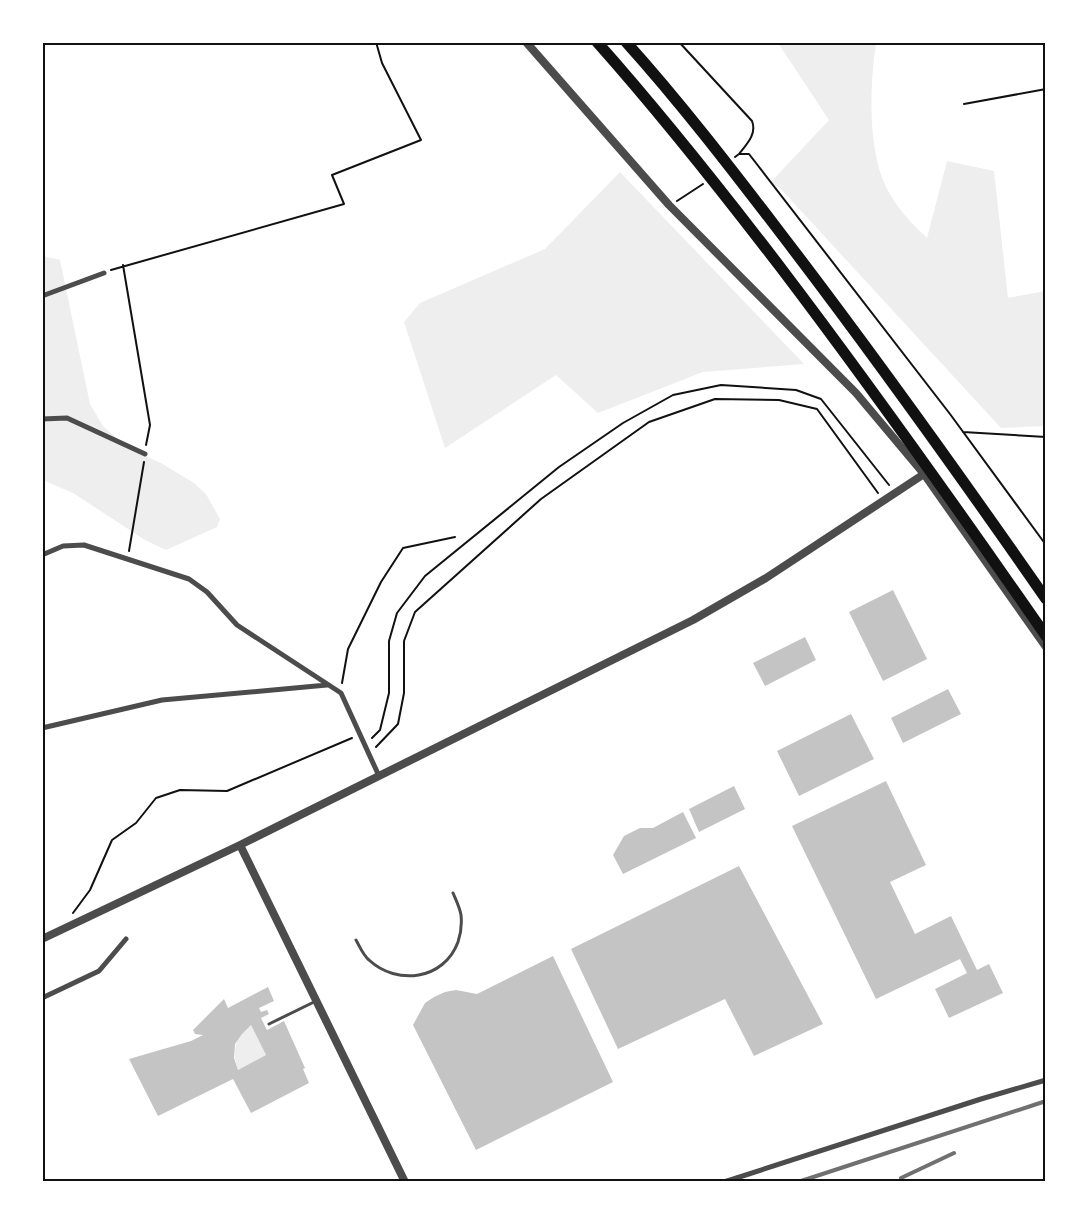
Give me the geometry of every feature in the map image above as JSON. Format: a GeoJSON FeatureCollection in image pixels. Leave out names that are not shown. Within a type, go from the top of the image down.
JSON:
{"type":"FeatureCollection","features":[{"type":"Feature","properties":{"kind":"highway"},"geometry":{"type":"LineString","coordinates":[[597,42],[702,167],[848,358],[964,517],[1046,636]]}},
{"type":"Feature","properties":{"kind":"highway"},"geometry":{"type":"LineString","coordinates":[[626,42],[718,153],[842,313],[1046,598]]}},
{"type":"Feature","properties":{"kind":"street"},"geometry":{"type":"LineString","coordinates":[[526,42],[669,205],[856,393],[924,474],[1046,647]]}},
{"type":"Feature","properties":{"kind":"street"},"geometry":{"type":"LineString","coordinates":[[42,296],[104,273]]}},
{"type":"Feature","properties":{"kind":"street"},"geometry":{"type":"LineString","coordinates":[[42,419],[67,418],[145,454]]}},
{"type":"Feature","properties":{"kind":"street"},"geometry":{"type":"LineString","coordinates":[[42,939],[240,845],[693,620],[766,578],[924,474]]}},
{"type":"Feature","properties":{"kind":"street"},"geometry":{"type":"LineString","coordinates":[[42,555],[63,546],[84,545],[190,580],[207,592],[237,625],[341,693],[379,776]]}},
{"type":"Feature","properties":{"kind":"street"},"geometry":{"type":"LineString","coordinates":[[42,728],[162,700],[327,685]]}},
{"type":"Feature","properties":{"kind":"street"},"geometry":{"type":"LineString","coordinates":[[240,845],[405,1182]]}},
{"type":"Feature","properties":{"kind":"street"},"geometry":{"type":"LineString","coordinates":[[42,998],[99,971],[126,939]]}},
{"type":"Feature","properties":{"kind":"street"},"geometry":{"type":"LineString","coordinates":[[724,1182],[1046,1080]]}},
{"type":"Feature","properties":{"kind":"lane"},"geometry":{"type":"LineString","coordinates":[[356,940],[367,959],[384,970],[407,977],[430,972],[441,966],[449,957],[456,948],[459,938],[461,915],[453,894]]}},
{"type":"Feature","properties":{"kind":"lane"},"geometry":{"type":"LineString","coordinates":[[269,1024],[316,1001]]}},
{"type":"Feature","properties":{"kind":"path"},"geometry":{"type":"LineString","coordinates":[[104,273],[123,265],[282,223],[344,204],[332,175],[421,140],[382,63],[376,42]]}},
{"type":"Feature","properties":{"kind":"path"},"geometry":{"type":"LineString","coordinates":[[679,42],[754,125],[750,140],[733,160]]}},
{"type":"Feature","properties":{"kind":"path"},"geometry":{"type":"LineString","coordinates":[[964,104],[1046,89]]}},
{"type":"Feature","properties":{"kind":"path"},"geometry":{"type":"LineString","coordinates":[[739,154],[749,154],[963,432],[1046,545]]}},
{"type":"Feature","properties":{"kind":"path"},"geometry":{"type":"LineString","coordinates":[[669,205],[692,192],[706,181]]}},
{"type":"Feature","properties":{"kind":"path"},"geometry":{"type":"LineString","coordinates":[[123,265],[150,425],[127,560]]}},
{"type":"Feature","properties":{"kind":"path"},"geometry":{"type":"LineString","coordinates":[[365,744],[380,730],[389,693],[390,641],[397,613],[425,576],[558,467],[623,422],[673,395],[721,384],[796,390],[821,399],[895,493]]}},
{"type":"Feature","properties":{"kind":"path"},"geometry":{"type":"LineString","coordinates":[[369,755],[398,724],[404,693],[404,641],[415,612],[541,499],[649,422],[716,399],[779,400],[817,409],[884,500]]}},
{"type":"Feature","properties":{"kind":"path"},"geometry":{"type":"LineString","coordinates":[[963,432],[1046,437]]}},
{"type":"Feature","properties":{"kind":"path"},"geometry":{"type":"LineString","coordinates":[[341,693],[348,649],[381,582],[403,548],[455,537]]}},
{"type":"Feature","properties":{"kind":"path"},"geometry":{"type":"LineString","coordinates":[[60,931],[90,890],[112,840],[136,823],[156,798],[180,790],[228,791],[360,734]]}},
{"type":"Feature","properties":{"kind":"shaded area"},"geometry":{"type":"Polygon","coordinates":[[[778,43],[876,43],[872,78],[872,116],[873,135],[880,171],[894,201],[927,238],[947,161],[994,171],[1008,298],[1045,291],[1045,426],[1001,428],[779,187],[770,183],[829,120],[778,43]]]}},
{"type":"Feature","properties":{"kind":"shaded area"},"geometry":{"type":"Polygon","coordinates":[[[620,172],[804,364],[703,372],[598,413],[556,375],[445,448],[404,322],[420,303],[545,249],[620,172]]]}},
{"type":"Feature","properties":{"kind":"shaded area"},"geometry":{"type":"Polygon","coordinates":[[[43,256],[60,260],[90,404],[103,426],[129,449],[161,463],[194,483],[206,494],[220,519],[217,527],[166,550],[145,540],[73,493],[43,480],[43,256]]]}},
{"type":"Feature","properties":{"kind":"shaded area"},"geometry":{"type":"Polygon","coordinates":[[[251,1025],[266,1055],[238,1070],[235,1057],[236,1045],[241,1034],[251,1025]]]}},
{"type":"Feature","properties":{"kind":"building"},"geometry":{"type":"Polygon","coordinates":[[[893,590],[927,659],[883,681],[849,612],[893,590]]]}},
{"type":"Feature","properties":{"kind":"building"},"geometry":{"type":"Polygon","coordinates":[[[805,637],[816,660],[765,686],[753,663],[805,637]]]}},
{"type":"Feature","properties":{"kind":"building"},"geometry":{"type":"Polygon","coordinates":[[[948,689],[961,714],[903,743],[891,718],[948,689]]]}},
{"type":"Feature","properties":{"kind":"building"},"geometry":{"type":"Polygon","coordinates":[[[851,714],[874,759],[799,796],[777,751],[851,714]]]}},
{"type":"Feature","properties":{"kind":"building"},"geometry":{"type":"Polygon","coordinates":[[[886,781],[926,865],[890,882],[915,934],[951,916],[977,970],[989,964],[1003,993],[949,1018],[935,989],[967,973],[960,959],[876,999],[792,826],[886,781]]]}},
{"type":"Feature","properties":{"kind":"building"},"geometry":{"type":"Polygon","coordinates":[[[734,786],[745,809],[699,832],[689,809],[734,786]]]}},
{"type":"Feature","properties":{"kind":"building"},"geometry":{"type":"Polygon","coordinates":[[[683,812],[696,838],[623,874],[613,855],[624,836],[640,828],[653,828],[683,812]]]}},
{"type":"Feature","properties":{"kind":"building"},"geometry":{"type":"Polygon","coordinates":[[[739,866],[823,1024],[754,1056],[725,999],[618,1049],[571,949],[739,866]]]}},
{"type":"Feature","properties":{"kind":"building"},"geometry":{"type":"Polygon","coordinates":[[[553,956],[613,1082],[476,1150],[413,1025],[425,1003],[434,997],[456,990],[477,994],[553,956]]]}},
{"type":"Feature","properties":{"kind":"building"},"geometry":{"type":"Polygon","coordinates":[[[268,987],[274,1001],[259,1008],[261,1012],[267,1010],[269,1014],[261,1018],[267,1030],[284,1021],[305,1068],[303,1069],[309,1083],[251,1113],[233,1079],[158,1116],[129,1059],[191,1041],[203,1035],[195,1034],[193,1030],[224,999],[228,1008],[268,987]],[[251,1025],[235,1044],[234,1058],[238,1070],[266,1055],[251,1025]]]}},
{"type":"Feature","properties":{"kind":"railway"},"geometry":{"type":"LineString","coordinates":[[798,1182],[1046,1101]]}},
{"type":"Feature","properties":{"kind":"railway"},"geometry":{"type":"LineString","coordinates":[[901,1178],[954,1153]]}}]}
